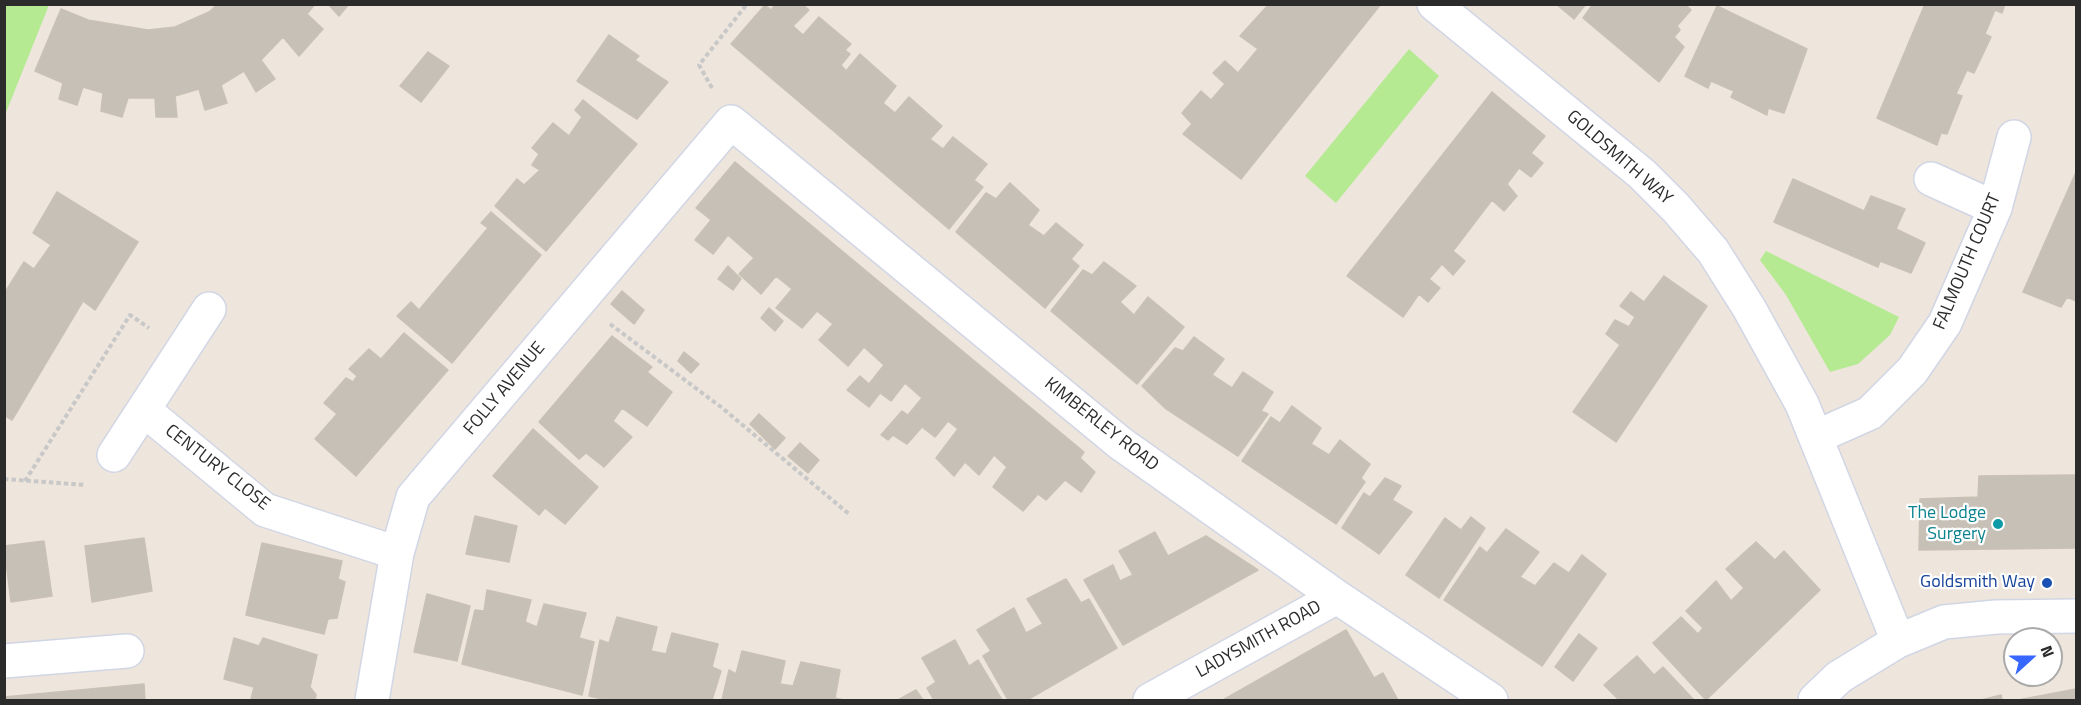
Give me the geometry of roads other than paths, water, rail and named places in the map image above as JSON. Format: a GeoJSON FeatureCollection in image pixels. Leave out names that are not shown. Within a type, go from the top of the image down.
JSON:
{"type":"FeatureCollection","features":[{"type":"Feature","properties":{"kind":"street","name":"GOLDSMITH WAY"},"geometry":{"type":"LineString","coordinates":[[1434,4],[1642,174],[1677,208],[1713,251],[1749,308],[1802,404],[1898,641]]}},
{"type":"Feature","properties":{"kind":"street","name":"FOLLY AVENUE"},"geometry":{"type":"LineString","coordinates":[[372,700],[397,554],[413,496],[731,122]]}},
{"type":"Feature","properties":{"kind":"street","name":"KIMBERLEY ROAD"},"geometry":{"type":"LineString","coordinates":[[731,122],[1120,443],[1337,597],[1491,700]]}},
{"type":"Feature","properties":{"kind":"street","name":"FALMOUTH COURT"},"geometry":{"type":"LineString","coordinates":[[1816,437],[1870,413],[1912,371],[1945,323],[1995,208],[2014,137]]}},
{"type":"Feature","properties":{"kind":"street"},"geometry":{"type":"LineString","coordinates":[[1931,179],[1995,208]]}},
{"type":"Feature","properties":{"kind":"street"},"geometry":{"type":"LineString","coordinates":[[114,455],[209,309]]}},
{"type":"Feature","properties":{"kind":"street","name":"CENTURY CLOSE"},"geometry":{"type":"LineString","coordinates":[[144,410],[265,510],[397,554]]}},
{"type":"Feature","properties":{"kind":"street","name":"LADYSMITH ROAD"},"geometry":{"type":"LineString","coordinates":[[1150,700],[1337,597]]}},
{"type":"Feature","properties":{"kind":"street"},"geometry":{"type":"LineString","coordinates":[[1815,700],[1839,677],[1898,641],[1944,622],[1996,617],[2076,616]]}},
{"type":"Feature","properties":{"kind":"street"},"geometry":{"type":"LineString","coordinates":[[4,662],[127,651]]}},
{"type":"Feature","properties":{"kind":"place","name":"The Lodge Surgery"},"geometry":{"type":"Point","coordinates":[1998,524]}},
{"type":"Feature","properties":{"kind":"place","name":"Goldsmith Way"},"geometry":{"type":"Point","coordinates":[2047,583]}}]}
